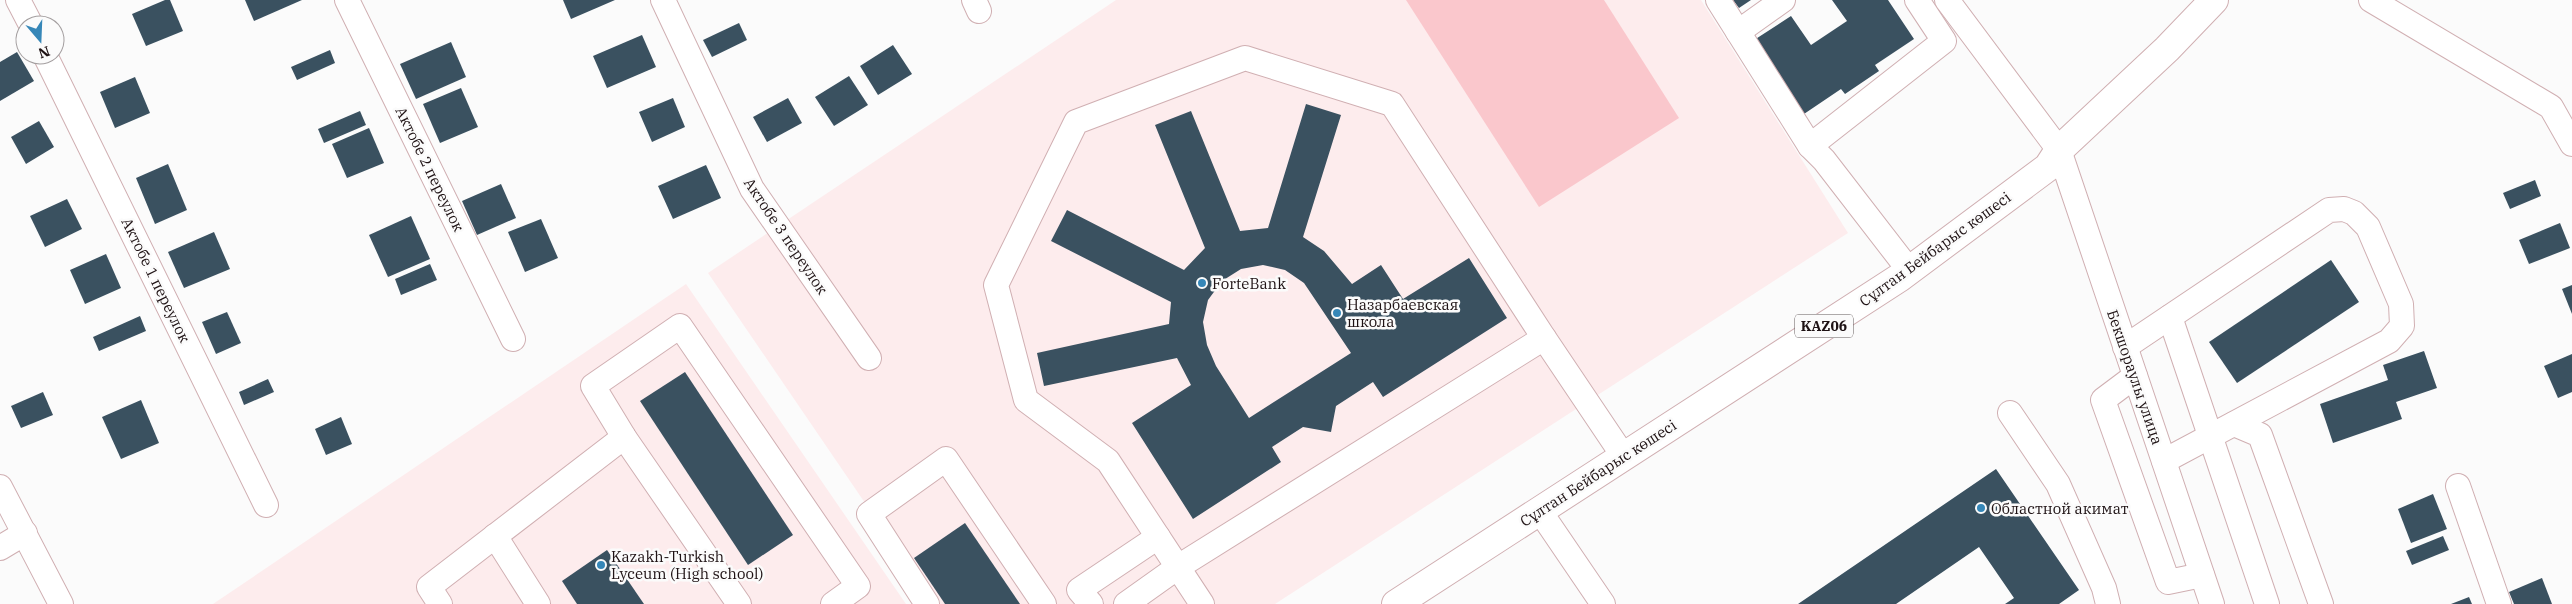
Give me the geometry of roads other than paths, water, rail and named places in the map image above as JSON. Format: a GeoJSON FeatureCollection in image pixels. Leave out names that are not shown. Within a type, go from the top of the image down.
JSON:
{"type":"FeatureCollection","features":[{"type":"Feature","properties":{"kind":"main road","name":"Сұлтан Бейбарыс көшесі"},"geometry":{"type":"LineString","coordinates":[[1396,604],[1909,270],[2048,167],[2058,150],[2167,49],[2214,0]]}},
{"type":"Feature","properties":{"kind":"street"},"geometry":{"type":"LineString","coordinates":[[18,0],[26,15]]}},
{"type":"Feature","properties":{"kind":"street","name":"Актобе 2 переулок"},"geometry":{"type":"LineString","coordinates":[[347,0],[513,339]]}},
{"type":"Feature","properties":{"kind":"street","name":"Актобе 3 переулок"},"geometry":{"type":"LineString","coordinates":[[663,0],[752,188],[869,358]]}},
{"type":"Feature","properties":{"kind":"street"},"geometry":{"type":"LineString","coordinates":[[1718,0],[1810,146],[1824,160],[1909,270]]}},
{"type":"Feature","properties":{"kind":"street"},"geometry":{"type":"LineString","coordinates":[[1738,32],[1783,0]]}},
{"type":"Feature","properties":{"kind":"street"},"geometry":{"type":"LineString","coordinates":[[1810,146],[1944,41],[1917,0]]}},
{"type":"Feature","properties":{"kind":"street","name":"Бекшораулы улица"},"geometry":{"type":"LineString","coordinates":[[1947,0],[2058,150],[2212,604]]}},
{"type":"Feature","properties":{"kind":"street"},"geometry":{"type":"LineString","coordinates":[[2371,0],[2551,107],[2572,144]]}},
{"type":"Feature","properties":{"kind":"street"},"geometry":{"type":"LineString","coordinates":[[1202,604],[1108,461],[1026,400],[996,285],[1076,122],[1245,58],[1392,104],[1624,457]]}},
{"type":"Feature","properties":{"kind":"street","name":"Актобе 1 переулок"},"geometry":{"type":"LineString","coordinates":[[50,65],[266,505]]}},
{"type":"Feature","properties":{"kind":"street"},"geometry":{"type":"LineString","coordinates":[[2125,347],[2329,210],[2344,209],[2354,214],[2368,228],[2401,304],[2404,316],[2402,326],[2389,341],[2164,462]]}},
{"type":"Feature","properties":{"kind":"street"},"geometry":{"type":"LineString","coordinates":[[2170,317],[2267,604]]}},
{"type":"Feature","properties":{"kind":"street"},"geometry":{"type":"LineString","coordinates":[[739,604],[624,437],[592,386],[680,326],[858,586],[833,604]]}},
{"type":"Feature","properties":{"kind":"street"},"geometry":{"type":"LineString","coordinates":[[1126,604],[1178,567],[1544,338]]}},
{"type":"Feature","properties":{"kind":"street"},"geometry":{"type":"LineString","coordinates":[[2135,376],[2103,400],[2168,582],[2202,576]]}},
{"type":"Feature","properties":{"kind":"street"},"geometry":{"type":"LineString","coordinates":[[2010,413],[2058,484],[2104,588],[2108,604]]}},
{"type":"Feature","properties":{"kind":"street"},"geometry":{"type":"LineString","coordinates":[[2234,424],[2260,434],[2321,604]]}},
{"type":"Feature","properties":{"kind":"street"},"geometry":{"type":"LineString","coordinates":[[440,604],[429,587],[624,437]]}},
{"type":"Feature","properties":{"kind":"street"},"geometry":{"type":"LineString","coordinates":[[927,604],[869,514],[946,459],[1044,604]]}},
{"type":"Feature","properties":{"kind":"street"},"geometry":{"type":"LineString","coordinates":[[2458,486],[2499,604]]}},
{"type":"Feature","properties":{"kind":"street"},"geometry":{"type":"LineString","coordinates":[[0,487],[61,604]]}},
{"type":"Feature","properties":{"kind":"street"},"geometry":{"type":"LineString","coordinates":[[1539,510],[1603,604]]}},
{"type":"Feature","properties":{"kind":"street"},"geometry":{"type":"LineString","coordinates":[[0,548],[25,533]]}},
{"type":"Feature","properties":{"kind":"street"},"geometry":{"type":"LineString","coordinates":[[495,536],[538,604]]}},
{"type":"Feature","properties":{"kind":"street"},"geometry":{"type":"LineString","coordinates":[[1091,604],[1079,590],[1158,537]]}},
{"type":"Feature","properties":{"kind":"place","name":"ForteBank"},"geometry":{"type":"Point","coordinates":[1202,283]}},
{"type":"Feature","properties":{"kind":"place","name":"Назарбаевская школа"},"geometry":{"type":"Point","coordinates":[1337,313]}},
{"type":"Feature","properties":{"kind":"place","name":"Областной акимат"},"geometry":{"type":"Point","coordinates":[1981,508]}},
{"type":"Feature","properties":{"kind":"place","name":"Kazakh-Turkish Lyceum (High school)"},"geometry":{"type":"Point","coordinates":[601,565]}}]}
